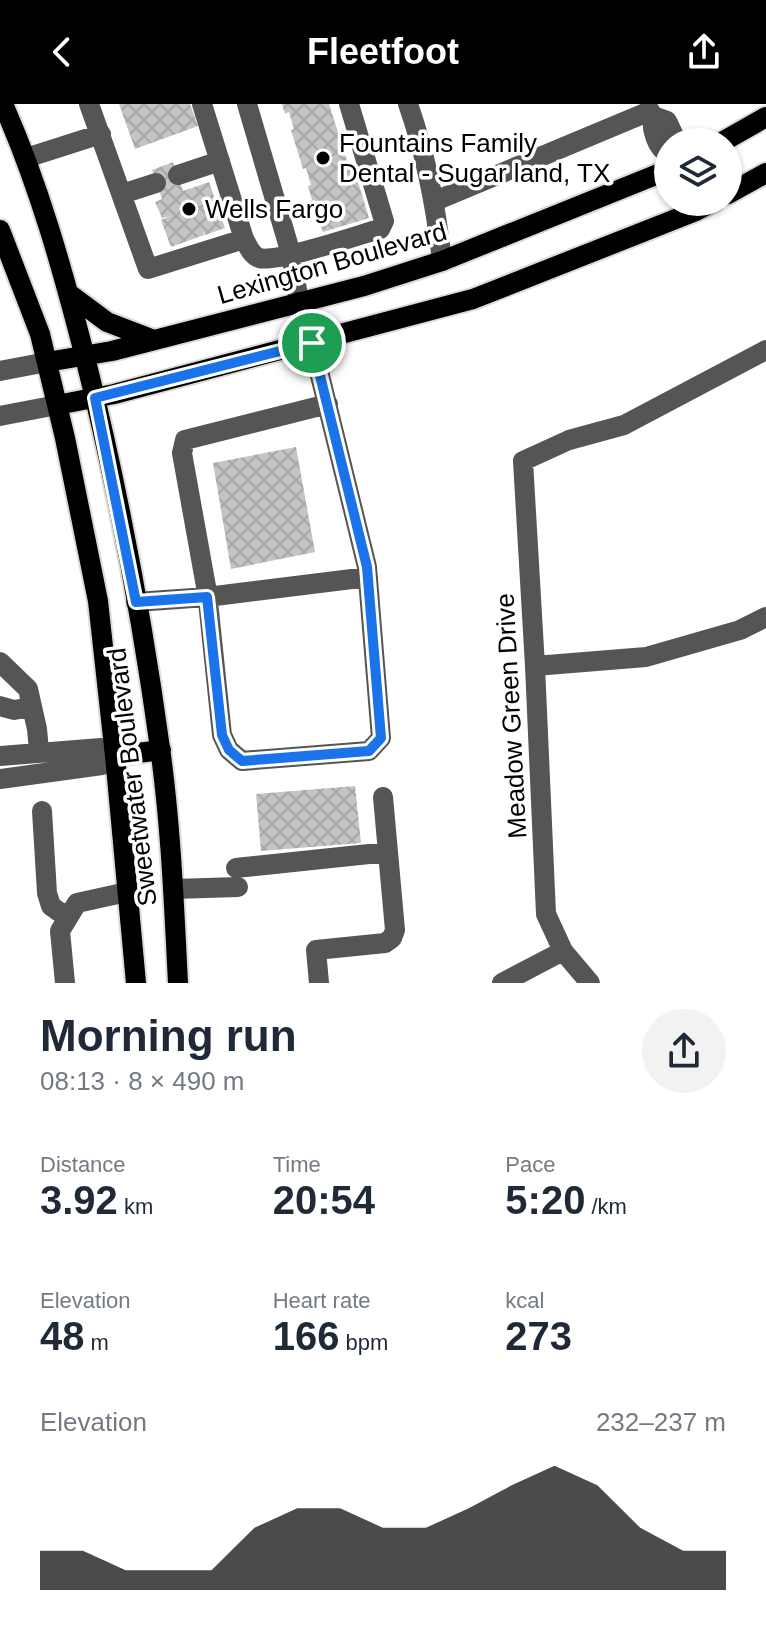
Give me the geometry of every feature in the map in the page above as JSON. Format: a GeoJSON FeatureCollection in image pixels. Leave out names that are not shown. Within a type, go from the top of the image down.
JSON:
{"type":"FeatureCollection","features":[{"type":"Feature","properties":{"kind":"main road","name":"Sweetwater Boulevard"},"geometry":{"type":"LineString","coordinates":[[3,106],[26,158],[68,293],[95,398],[136,602],[161,750],[178,983]]}},
{"type":"Feature","properties":{"kind":"main road"},"geometry":{"type":"LineString","coordinates":[[742,131],[766,117]]}},
{"type":"Feature","properties":{"kind":"main road"},"geometry":{"type":"LineString","coordinates":[[742,186],[766,173]]}},
{"type":"Feature","properties":{"kind":"main road","name":"Lexington Boulevard"},"geometry":{"type":"LineString","coordinates":[[47,362],[154,340],[364,286],[442,261],[654,176]]}},
{"type":"Feature","properties":{"kind":"main road"},"geometry":{"type":"LineString","coordinates":[[57,405],[312,343],[473,299],[673,216]]}},
{"type":"Feature","properties":{"kind":"main road","name":"Sweetwater Boulevard"},"geometry":{"type":"LineString","coordinates":[[0,230],[40,334],[98,601],[111,756],[136,983]]}},
{"type":"Feature","properties":{"kind":"main road"},"geometry":{"type":"LineString","coordinates":[[68,293],[107,322],[154,340]]}},
{"type":"Feature","properties":{"kind":"main road"},"geometry":{"type":"LineString","coordinates":[[299,302],[312,343]]}},
{"type":"Feature","properties":{"kind":"main road"},"geometry":{"type":"LineString","coordinates":[[111,756],[161,750]]}},
{"type":"Feature","properties":{"kind":"street"},"geometry":{"type":"LineString","coordinates":[[89,104],[148,269],[244,239]]}},
{"type":"Feature","properties":{"kind":"street"},"geometry":{"type":"LineString","coordinates":[[202,104],[244,239],[253,254],[261,258],[291,254],[380,229],[384,221],[349,104]]}},
{"type":"Feature","properties":{"kind":"street"},"geometry":{"type":"LineString","coordinates":[[247,104],[291,254],[299,302]]}},
{"type":"Feature","properties":{"kind":"street"},"geometry":{"type":"LineString","coordinates":[[408,104],[435,201],[442,261]]}},
{"type":"Feature","properties":{"kind":"street"},"geometry":{"type":"LineString","coordinates":[[435,201],[655,110]]}},
{"type":"Feature","properties":{"kind":"street"},"geometry":{"type":"LineString","coordinates":[[655,110],[670,128]]}},
{"type":"Feature","properties":{"kind":"street"},"geometry":{"type":"LineString","coordinates":[[654,134],[651,128],[655,110]]}},
{"type":"Feature","properties":{"kind":"street"},"geometry":{"type":"LineString","coordinates":[[26,158],[101,134]]}},
{"type":"Feature","properties":{"kind":"street"},"geometry":{"type":"LineString","coordinates":[[178,175],[220,161]]}},
{"type":"Feature","properties":{"kind":"street"},"geometry":{"type":"LineString","coordinates":[[122,194],[156,183]]}},
{"type":"Feature","properties":{"kind":"street"},"geometry":{"type":"LineString","coordinates":[[312,343],[328,404],[368,577],[381,738],[369,751],[242,761],[229,750],[222,735],[207,597],[182,453],[185,440],[328,404]]}},
{"type":"Feature","properties":{"kind":"street","name":"Meadow Green Drive"},"geometry":{"type":"LineString","coordinates":[[590,983],[563,951],[546,914],[523,461],[569,440],[624,425],[766,350]]}},
{"type":"Feature","properties":{"kind":"street","name":"Lexington Boulevard"},"geometry":{"type":"LineString","coordinates":[[0,371],[47,362]]}},
{"type":"Feature","properties":{"kind":"street"},"geometry":{"type":"LineString","coordinates":[[0,416],[57,405]]}},
{"type":"Feature","properties":{"kind":"street"},"geometry":{"type":"LineString","coordinates":[[136,602],[207,597],[368,577]]}},
{"type":"Feature","properties":{"kind":"street"},"geometry":{"type":"LineString","coordinates":[[535,666],[646,657],[740,630],[766,617]]}},
{"type":"Feature","properties":{"kind":"street"},"geometry":{"type":"LineString","coordinates":[[0,662],[28,689],[39,751]]}},
{"type":"Feature","properties":{"kind":"street"},"geometry":{"type":"LineString","coordinates":[[0,706],[14,710],[31,707]]}},
{"type":"Feature","properties":{"kind":"street"},"geometry":{"type":"LineString","coordinates":[[0,756],[101,748],[111,756],[102,765],[0,779]]}},
{"type":"Feature","properties":{"kind":"street"},"geometry":{"type":"LineString","coordinates":[[319,983],[316,950],[385,943],[392,938],[395,930],[383,797]]}},
{"type":"Feature","properties":{"kind":"street"},"geometry":{"type":"LineString","coordinates":[[42,811],[47,893],[51,906],[68,918]]}},
{"type":"Feature","properties":{"kind":"street"},"geometry":{"type":"LineString","coordinates":[[173,889],[388,852]]}},
{"type":"Feature","properties":{"kind":"street"},"geometry":{"type":"LineString","coordinates":[[65,983],[60,931],[77,903],[127,892]]}},
{"type":"Feature","properties":{"kind":"street"},"geometry":{"type":"LineString","coordinates":[[502,983],[563,951]]}},
{"type":"Feature","properties":{"kind":"building"},"geometry":{"type":"Polygon","coordinates":[[[119,104],[190,104],[198,126],[135,149],[119,104]]]}},
{"type":"Feature","properties":{"kind":"building","name":"Fountains Family Dental - Sugar land, TX"},"geometry":{"type":"Polygon","coordinates":[[[282,104],[329,104],[369,218],[323,232],[310,200],[308,186],[311,185],[291,130],[294,129],[289,112],[285,114],[282,104]]]}},
{"type":"Feature","properties":{"kind":"building","name":"Wells Fargo"},"geometry":{"type":"Polygon","coordinates":[[[173,162],[183,191],[209,182],[225,228],[205,235],[203,230],[204,235],[171,247],[161,220],[170,216],[162,218],[155,202],[162,199],[152,170],[173,162]]]}},
{"type":"Feature","properties":{"kind":"building"},"geometry":{"type":"Polygon","coordinates":[[[296,447],[315,552],[231,569],[213,463],[296,447]]]}},
{"type":"Feature","properties":{"kind":"building"},"geometry":{"type":"Polygon","coordinates":[[[355,786],[361,843],[261,851],[256,794],[355,786]]]}},
{"type":"Feature","properties":{"kind":"place","name":"Fountains Family Dental - Sugar land, TX"},"geometry":{"type":"Point","coordinates":[323,158]}},
{"type":"Feature","properties":{"kind":"place","name":"Wells Fargo"},"geometry":{"type":"Point","coordinates":[189,209]}},
{"type":"Feature","properties":{"kind":"route"},"geometry":{"type":"LineString","coordinates":[[312,343],[367,567],[381,738],[369,751],[242,761],[229,750],[222,735],[207,597],[136,602],[95,398],[312,343]]}}]}
